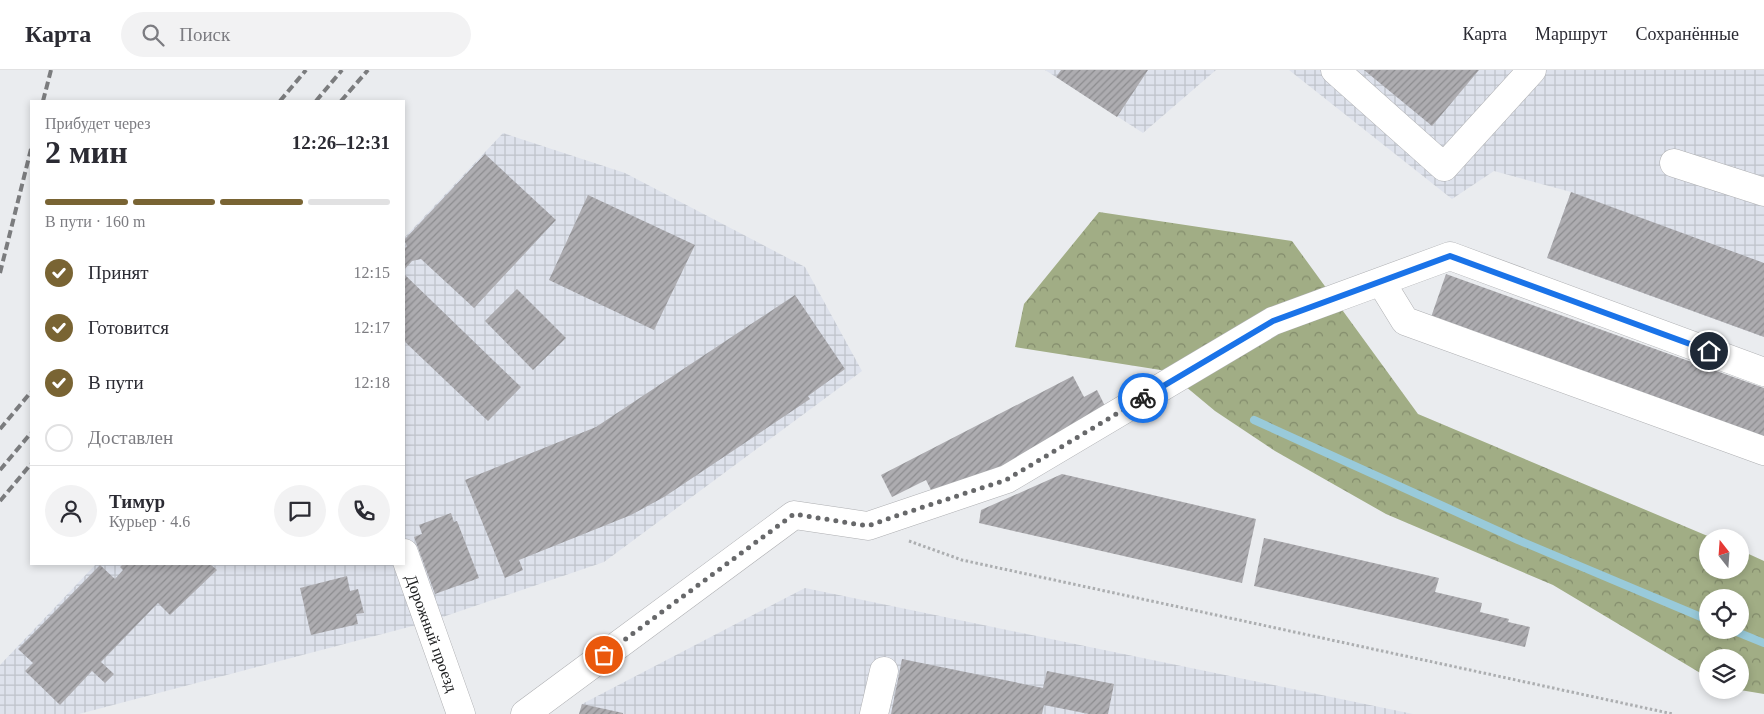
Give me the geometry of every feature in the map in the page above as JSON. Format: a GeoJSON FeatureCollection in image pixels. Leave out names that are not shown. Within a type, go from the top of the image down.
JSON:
{"type":"FeatureCollection","features":[{"type":"Feature","properties":{"kind":"lane"},"geometry":{"type":"LineString","coordinates":[[1335,70],[1444,167],[1532,70]]}},
{"type":"Feature","properties":{"kind":"lane"},"geometry":{"type":"LineString","coordinates":[[1674,163],[1764,192]]}},
{"type":"Feature","properties":{"kind":"lane"},"geometry":{"type":"LineString","coordinates":[[525,714],[794,514],[868,526],[1006,480],[1273,321],[1450,256],[1764,372]]}},
{"type":"Feature","properties":{"kind":"lane"},"geometry":{"type":"LineString","coordinates":[[1381,282],[1405,320],[1764,451]]}},
{"type":"Feature","properties":{"kind":"lane","name":"Дорожный проезд"},"geometry":{"type":"LineString","coordinates":[[405,556],[461,714]]}},
{"type":"Feature","properties":{"kind":"lane"},"geometry":{"type":"LineString","coordinates":[[874,714],[884,671]]}},
{"type":"Feature","properties":{"kind":"path"},"geometry":{"type":"LineString","coordinates":[[868,526],[962,560],[1673,714]]}},
{"type":"Feature","properties":{"kind":"shaded area"},"geometry":{"type":"Polygon","coordinates":[[[1045,70],[1216,70],[1143,133],[1045,70]]]}},
{"type":"Feature","properties":{"kind":"shaded area"},"geometry":{"type":"Polygon","coordinates":[[[1289,70],[1764,70],[1764,337],[1547,258],[1571,192],[1494,171],[1452,199],[1289,70]]]}},
{"type":"Feature","properties":{"kind":"shaded area"},"geometry":{"type":"Polygon","coordinates":[[[503,133],[625,173],[805,267],[862,371],[604,562],[428,622],[79,714],[0,714],[0,665],[95,565],[405,565],[405,237],[503,133]]]}},
{"type":"Feature","properties":{"kind":"shaded area"},"geometry":{"type":"Polygon","coordinates":[[[805,588],[1413,714],[579,714],[582,704],[805,588]]]}},
{"type":"Feature","properties":{"kind":"green space"},"geometry":{"type":"Polygon","coordinates":[[[1099,212],[1292,241],[1418,414],[1699,532],[1699,579],[1749,579],[1749,554],[1764,561],[1764,694],[1749,692],[1749,649],[1699,649],[1699,672],[1553,585],[1386,514],[1275,451],[1215,411],[1167,371],[1015,347],[1024,304],[1099,212]]]}},
{"type":"Feature","properties":{"kind":"building"},"geometry":{"type":"Polygon","coordinates":[[[1061,70],[1148,70],[1117,117],[1056,77],[1061,70]]]}},
{"type":"Feature","properties":{"kind":"building"},"geometry":{"type":"Polygon","coordinates":[[[1364,70],[1479,70],[1432,126],[1364,70]]]}},
{"type":"Feature","properties":{"kind":"building"},"geometry":{"type":"Polygon","coordinates":[[[485,154],[556,220],[474,308],[421,259],[412,261],[405,269],[405,248],[407,246],[405,239],[485,154]]]}},
{"type":"Feature","properties":{"kind":"building"},"geometry":{"type":"Polygon","coordinates":[[[1571,192],[1764,263],[1764,337],[1547,258],[1571,192]]]}},
{"type":"Feature","properties":{"kind":"building"},"geometry":{"type":"Polygon","coordinates":[[[588,195],[695,245],[654,330],[549,280],[588,195]]]}},
{"type":"Feature","properties":{"kind":"building"},"geometry":{"type":"Polygon","coordinates":[[[1446,274],[1764,388],[1764,443],[1429,323],[1446,274]]]}},
{"type":"Feature","properties":{"kind":"building"},"geometry":{"type":"Polygon","coordinates":[[[405,275],[521,387],[488,421],[405,342],[405,275]]]}},
{"type":"Feature","properties":{"kind":"building"},"geometry":{"type":"Polygon","coordinates":[[[517,289],[566,338],[533,370],[485,321],[517,289]]]}},
{"type":"Feature","properties":{"kind":"building"},"geometry":{"type":"Polygon","coordinates":[[[795,295],[845,369],[808,396],[810,399],[664,497],[631,515],[519,560],[523,570],[505,578],[465,480],[596,427],[795,295]]]}},
{"type":"Feature","properties":{"kind":"building"},"geometry":{"type":"Polygon","coordinates":[[[1073,376],[1084,397],[1097,390],[1108,412],[958,489],[933,494],[926,480],[892,497],[881,475],[1073,376]]]}},
{"type":"Feature","properties":{"kind":"building"},"geometry":{"type":"Polygon","coordinates":[[[1062,474],[1256,519],[1242,583],[979,523],[981,510],[1062,474]]]}},
{"type":"Feature","properties":{"kind":"building"},"geometry":{"type":"Polygon","coordinates":[[[451,513],[454,522],[457,521],[479,578],[435,594],[414,537],[422,534],[419,525],[451,513]]]}},
{"type":"Feature","properties":{"kind":"building"},"geometry":{"type":"Polygon","coordinates":[[[1264,538],[1439,578],[1435,592],[1482,603],[1480,612],[1509,619],[1508,622],[1530,627],[1525,647],[1254,586],[1264,538]]]}},
{"type":"Feature","properties":{"kind":"building"},"geometry":{"type":"Polygon","coordinates":[[[100,565],[115,579],[123,570],[120,567],[122,565],[211,565],[217,570],[170,615],[158,603],[101,662],[114,674],[105,683],[92,671],[60,705],[25,671],[33,663],[18,649],[100,565]]]}},
{"type":"Feature","properties":{"kind":"building"},"geometry":{"type":"Polygon","coordinates":[[[347,576],[350,591],[358,589],[364,613],[356,614],[358,624],[311,635],[300,588],[347,576]]]}},
{"type":"Feature","properties":{"kind":"building"},"geometry":{"type":"Polygon","coordinates":[[[902,659],[1043,688],[1047,671],[1114,684],[1108,714],[1089,714],[1044,705],[1042,714],[891,714],[902,659]]]}},
{"type":"Feature","properties":{"kind":"building"},"geometry":{"type":"Polygon","coordinates":[[[582,704],[623,713],[623,714],[579,714],[582,704]]]}},
{"type":"Feature","properties":{"kind":"waterway"},"geometry":{"type":"LineString","coordinates":[[1254,420],[1518,540],[1699,616]]}},
{"type":"Feature","properties":{"kind":"waterway"},"geometry":{"type":"LineString","coordinates":[[1749,637],[1764,643]]}},
{"type":"Feature","properties":{"kind":"railway"},"geometry":{"type":"LineString","coordinates":[[43,100],[51,70]]}},
{"type":"Feature","properties":{"kind":"railway"},"geometry":{"type":"LineString","coordinates":[[281,100],[306,70]]}},
{"type":"Feature","properties":{"kind":"railway"},"geometry":{"type":"LineString","coordinates":[[317,100],[342,70]]}},
{"type":"Feature","properties":{"kind":"railway"},"geometry":{"type":"LineString","coordinates":[[342,100],[368,70]]}},
{"type":"Feature","properties":{"kind":"railway"},"geometry":{"type":"LineString","coordinates":[[0,273],[30,153]]}},
{"type":"Feature","properties":{"kind":"railway"},"geometry":{"type":"LineString","coordinates":[[0,429],[30,393]]}},
{"type":"Feature","properties":{"kind":"railway"},"geometry":{"type":"LineString","coordinates":[[0,470],[30,434]]}},
{"type":"Feature","properties":{"kind":"railway"},"geometry":{"type":"LineString","coordinates":[[0,501],[30,465]]}},
{"type":"Feature","properties":{"kind":"way so far"},"geometry":{"type":"LineString","coordinates":[[604,655],[794,514],[868,526],[1006,480],[1143,398]]}},
{"type":"Feature","properties":{"kind":"route"},"geometry":{"type":"LineString","coordinates":[[1143,398],[1273,321],[1450,256],[1709,351]]}}]}
